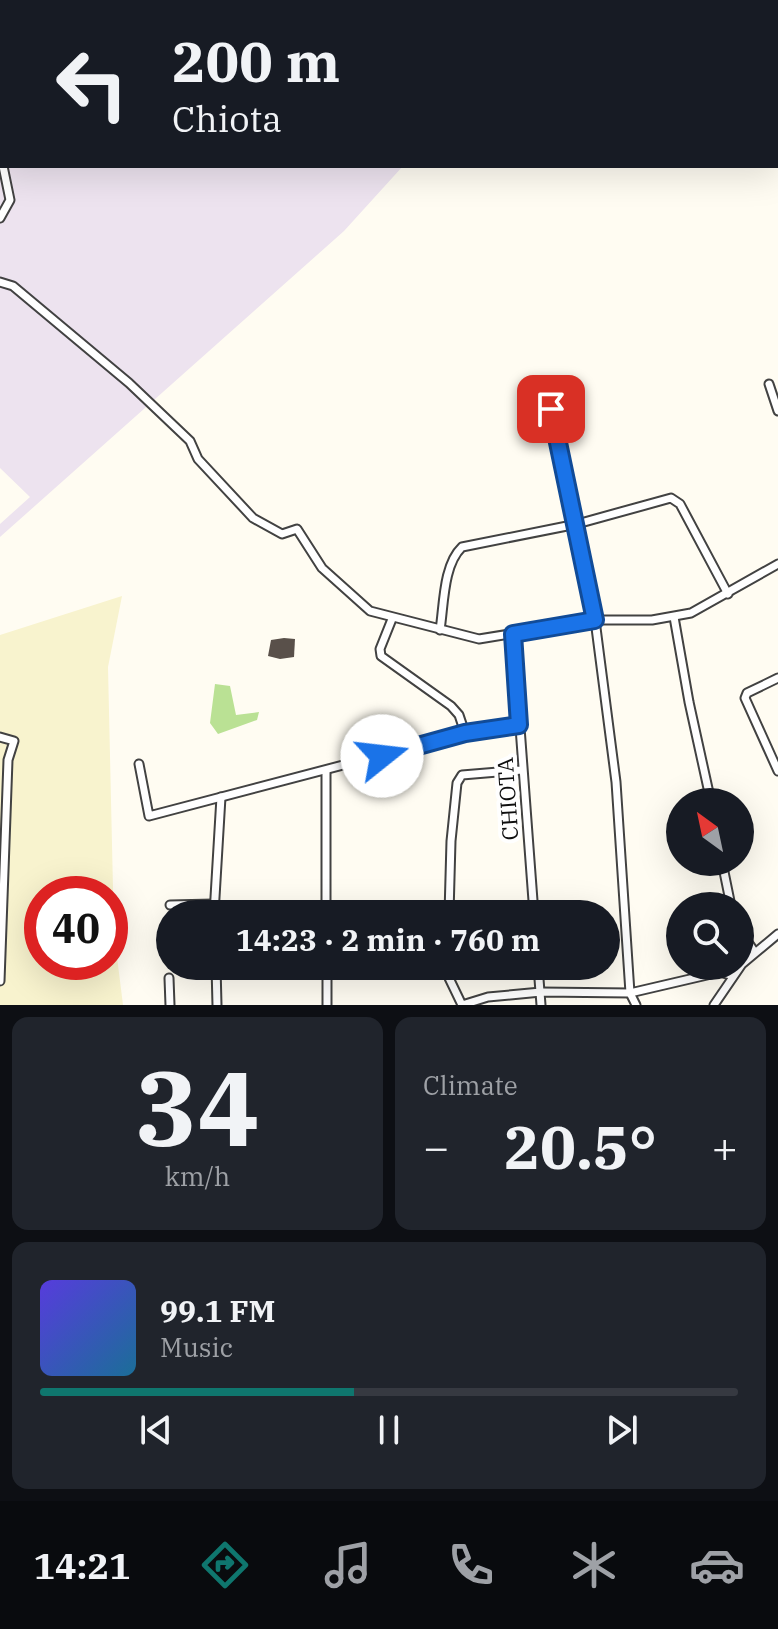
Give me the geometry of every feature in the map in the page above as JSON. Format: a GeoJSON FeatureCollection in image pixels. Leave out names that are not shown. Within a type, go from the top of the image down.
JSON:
{"type":"FeatureCollection","features":[{"type":"Feature","properties":{"kind":"street"},"geometry":{"type":"LineString","coordinates":[[0,218],[10,200],[4,168]]}},
{"type":"Feature","properties":{"kind":"street"},"geometry":{"type":"LineString","coordinates":[[0,282],[13,286],[129,383],[190,441],[198,459],[253,518],[282,534],[297,529],[322,568],[370,611],[392,619],[479,639],[595,620],[674,617],[701,610],[778,564]]}},
{"type":"Feature","properties":{"kind":"street"},"geometry":{"type":"LineString","coordinates":[[769,384],[778,411]]}},
{"type":"Feature","properties":{"kind":"street"},"geometry":{"type":"LineString","coordinates":[[551,409],[595,620],[616,782],[630,993],[636,1005]]}},
{"type":"Feature","properties":{"kind":"street"},"geometry":{"type":"LineString","coordinates":[[440,630],[450,566],[454,555],[462,547],[577,524],[671,498],[680,504],[728,594]]}},
{"type":"Feature","properties":{"kind":"street"},"geometry":{"type":"LineString","coordinates":[[674,617],[708,788]]}},
{"type":"Feature","properties":{"kind":"street"},"geometry":{"type":"LineString","coordinates":[[392,619],[380,649],[381,656],[451,706],[459,715],[465,733]]}},
{"type":"Feature","properties":{"kind":"street","name":"CHIOTA"},"geometry":{"type":"LineString","coordinates":[[513,634],[533,900]]}},
{"type":"Feature","properties":{"kind":"street"},"geometry":{"type":"LineString","coordinates":[[778,678],[747,693],[745,698],[778,771]]}},
{"type":"Feature","properties":{"kind":"street"},"geometry":{"type":"LineString","coordinates":[[139,764],[149,816],[326,772],[465,733],[519,725]]}},
{"type":"Feature","properties":{"kind":"street"},"geometry":{"type":"LineString","coordinates":[[0,737],[14,741],[8,760],[0,981]]}},
{"type":"Feature","properties":{"kind":"street"},"geometry":{"type":"LineString","coordinates":[[449,900],[457,783],[462,775],[522,770]]}},
{"type":"Feature","properties":{"kind":"street"},"geometry":{"type":"LineString","coordinates":[[326,772],[326,900]]}},
{"type":"Feature","properties":{"kind":"street"},"geometry":{"type":"LineString","coordinates":[[214,900],[221,797]]}},
{"type":"Feature","properties":{"kind":"street"},"geometry":{"type":"LineString","coordinates":[[754,951],[778,934]]}},
{"type":"Feature","properties":{"kind":"street"},"geometry":{"type":"LineString","coordinates":[[169,980],[170,1005]]}},
{"type":"Feature","properties":{"kind":"street"},"geometry":{"type":"LineString","coordinates":[[216,980],[217,1005]]}},
{"type":"Feature","properties":{"kind":"street"},"geometry":{"type":"LineString","coordinates":[[327,980],[327,1005]]}},
{"type":"Feature","properties":{"kind":"street"},"geometry":{"type":"LineString","coordinates":[[450,980],[462,1005],[488,997],[541,992],[630,993],[686,980]]}},
{"type":"Feature","properties":{"kind":"street"},"geometry":{"type":"LineString","coordinates":[[540,980],[541,1005]]}},
{"type":"Feature","properties":{"kind":"street"},"geometry":{"type":"LineString","coordinates":[[714,1005],[730,980]]}},
{"type":"Feature","properties":{"kind":"shaded area"},"geometry":{"type":"Polygon","coordinates":[[[0,168],[401,168],[344,231],[0,537],[0,524],[30,497],[0,468],[0,168]]]}},
{"type":"Feature","properties":{"kind":"shaded area"},"geometry":{"type":"Polygon","coordinates":[[[122,596],[108,667],[113,876],[24,876],[24,980],[120,980],[123,1005],[0,1005],[0,635],[122,596]]]}},
{"type":"Feature","properties":{"kind":"green space"},"geometry":{"type":"Polygon","coordinates":[[[215,684],[230,686],[236,715],[259,712],[257,720],[218,734],[210,723],[215,684]]]}},
{"type":"Feature","properties":{"kind":"building"},"geometry":{"type":"Polygon","coordinates":[[[295,639],[294,657],[280,659],[268,656],[271,640],[295,639]]]}},
{"type":"Feature","properties":{"kind":"route"},"geometry":{"type":"LineString","coordinates":[[382,756],[465,733],[519,725],[513,634],[595,620],[551,409]]}}]}
